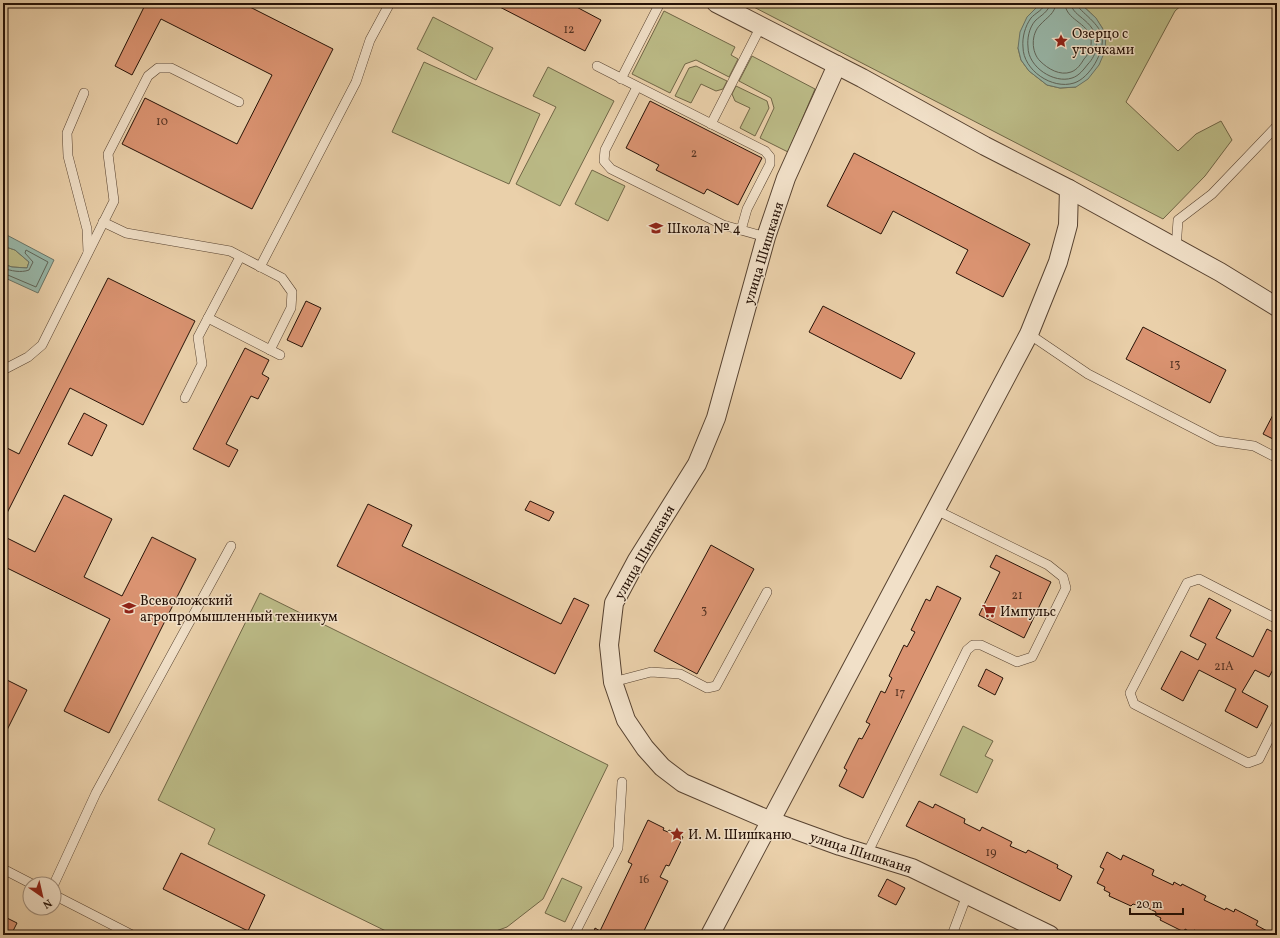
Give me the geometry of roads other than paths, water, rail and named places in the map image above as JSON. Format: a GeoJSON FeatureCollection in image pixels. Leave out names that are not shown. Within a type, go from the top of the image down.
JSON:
{"type":"FeatureCollection","features":[{"type":"Feature","properties":{"kind":"street"},"geometry":{"type":"LineString","coordinates":[[716,3],[837,65],[985,146],[1069,189],[1220,272],[1277,307]]}},
{"type":"Feature","properties":{"kind":"street","name":"улица Шишканя"},"geometry":{"type":"LineString","coordinates":[[837,65],[786,178],[766,238],[716,418],[696,464],[637,560],[614,602],[609,645],[613,682],[626,720],[645,748],[662,767],[683,783],[771,821],[840,846],[912,868],[1050,935]]}},
{"type":"Feature","properties":{"kind":"street"},"geometry":{"type":"LineString","coordinates":[[710,935],[1029,334],[1058,262],[1068,225],[1069,189]]}},
{"type":"Feature","properties":{"kind":"lane"},"geometry":{"type":"LineString","coordinates":[[260,267],[356,82],[370,40],[390,3]]}},
{"type":"Feature","properties":{"kind":"lane"},"geometry":{"type":"LineString","coordinates":[[622,79],[660,3]]}},
{"type":"Feature","properties":{"kind":"lane"},"geometry":{"type":"LineString","coordinates":[[711,124],[761,26]]}},
{"type":"Feature","properties":{"kind":"lane"},"geometry":{"type":"LineString","coordinates":[[597,66],[765,151],[770,157],[770,164],[747,209],[741,230]]}},
{"type":"Feature","properties":{"kind":"lane"},"geometry":{"type":"LineString","coordinates":[[3,370],[28,357],[42,345],[104,222],[114,201],[108,154],[148,76],[158,68],[172,68],[238,102]]}},
{"type":"Feature","properties":{"kind":"lane"},"geometry":{"type":"LineString","coordinates":[[637,86],[605,150],[604,161],[611,169],[723,225],[766,238]]}},
{"type":"Feature","properties":{"kind":"lane"},"geometry":{"type":"LineString","coordinates":[[84,93],[67,133],[68,156],[87,229],[88,253]]}},
{"type":"Feature","properties":{"kind":"lane"},"geometry":{"type":"LineString","coordinates":[[1176,249],[1178,220],[1212,194],[1277,126]]}},
{"type":"Feature","properties":{"kind":"lane"},"geometry":{"type":"LineString","coordinates":[[104,222],[126,233],[230,251],[282,278],[292,292],[291,308],[270,350]]}},
{"type":"Feature","properties":{"kind":"lane"},"geometry":{"type":"LineString","coordinates":[[185,398],[202,364],[198,337],[240,257]]}},
{"type":"Feature","properties":{"kind":"lane"},"geometry":{"type":"LineString","coordinates":[[208,318],[280,355]]}},
{"type":"Feature","properties":{"kind":"lane"},"geometry":{"type":"LineString","coordinates":[[1029,334],[1088,374],[1218,441],[1254,446],[1277,458]]}},
{"type":"Feature","properties":{"kind":"lane"},"geometry":{"type":"LineString","coordinates":[[866,854],[967,650],[973,645],[981,645],[1017,662],[1032,657],[1066,588],[1063,577],[1048,564],[936,510]]}},
{"type":"Feature","properties":{"kind":"lane"},"geometry":{"type":"LineString","coordinates":[[58,876],[96,793],[231,546]]}},
{"type":"Feature","properties":{"kind":"lane"},"geometry":{"type":"LineString","coordinates":[[1277,619],[1199,579],[1187,583],[1130,694],[1134,704],[1248,763],[1259,759],[1277,723]]}},
{"type":"Feature","properties":{"kind":"lane"},"geometry":{"type":"LineString","coordinates":[[613,682],[651,672],[680,674],[707,688],[716,686],[766,592]]}},
{"type":"Feature","properties":{"kind":"lane"},"geometry":{"type":"LineString","coordinates":[[574,935],[618,848],[622,782]]}},
{"type":"Feature","properties":{"kind":"lane"},"geometry":{"type":"LineString","coordinates":[[3,869],[22,879]]}},
{"type":"Feature","properties":{"kind":"lane"},"geometry":{"type":"LineString","coordinates":[[952,935],[967,895]]}},
{"type":"Feature","properties":{"kind":"lane"},"geometry":{"type":"LineString","coordinates":[[62,899],[132,935]]}},
{"type":"Feature","properties":{"kind":"water"},"geometry":{"type":"Polygon","coordinates":[[[1044,3],[1077,3],[1096,18],[1106,34],[1105,51],[1099,65],[1088,79],[1076,87],[1060,88],[1047,85],[1029,71],[1021,60],[1018,48],[1020,32],[1027,17],[1039,5],[1044,3]]]}},
{"type":"Feature","properties":{"kind":"water"},"geometry":{"type":"Polygon","coordinates":[[[3,233],[54,260],[38,293],[3,277],[3,264],[12,267],[27,268],[29,262],[15,250],[3,246],[3,233]]]}},
{"type":"Feature","properties":{"kind":"place","name":"Озерцо с уточками"},"geometry":{"type":"Point","coordinates":[1061,41]}},
{"type":"Feature","properties":{"kind":"place","name":"Школа № 4"},"geometry":{"type":"Point","coordinates":[656,228]}},
{"type":"Feature","properties":{"kind":"place","name":"Всеволожский агропромышленный техникум"},"geometry":{"type":"Point","coordinates":[129,608]}},
{"type":"Feature","properties":{"kind":"place","name":"Импульс"},"geometry":{"type":"Point","coordinates":[989,611]}},
{"type":"Feature","properties":{"kind":"place","name":"И. М. Шишканю"},"geometry":{"type":"Point","coordinates":[677,834]}}]}
